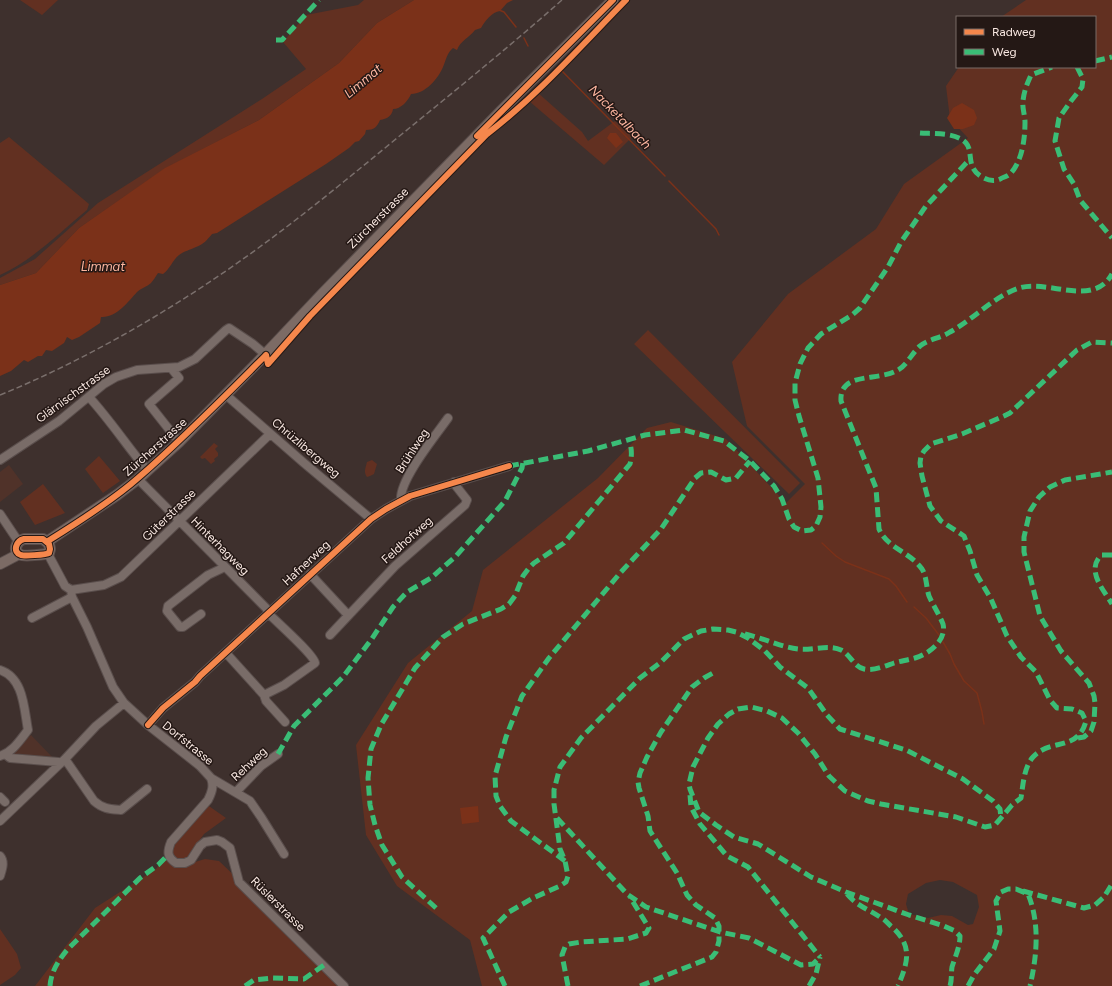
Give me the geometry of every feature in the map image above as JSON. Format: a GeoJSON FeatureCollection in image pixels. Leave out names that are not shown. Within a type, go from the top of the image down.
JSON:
{"type":"FeatureCollection","features":[{"type":"Feature","properties":{"kind":"main road","name":"Zürcherstrasse"},"geometry":{"type":"LineString","coordinates":[[48,541],[117,495],[138,479],[179,442],[266,355],[323,293],[502,110],[613,0]]}},
{"type":"Feature","properties":{"kind":"main road"},"geometry":{"type":"LineString","coordinates":[[0,564],[19,554],[48,554],[50,549],[48,541],[43,539],[24,539],[18,541],[16,544],[16,550],[19,554]]}},
{"type":"Feature","properties":{"kind":"street","name":"Glärnischstrasse"},"geometry":{"type":"LineString","coordinates":[[0,460],[59,421],[104,384],[126,373],[145,369],[171,368],[188,362],[200,354],[229,328],[266,355]]}},
{"type":"Feature","properties":{"kind":"street"},"geometry":{"type":"LineString","coordinates":[[171,368],[179,378],[149,404],[179,442]]}},
{"type":"Feature","properties":{"kind":"street","name":"Chrüzlibergweg"},"geometry":{"type":"LineString","coordinates":[[226,395],[371,519]]}},
{"type":"Feature","properties":{"kind":"street"},"geometry":{"type":"LineString","coordinates":[[89,397],[110,421],[123,441],[147,470]]}},
{"type":"Feature","properties":{"kind":"street","name":"Brühlweg"},"geometry":{"type":"LineString","coordinates":[[401,500],[401,494],[406,480],[426,448],[448,418]]}},
{"type":"Feature","properties":{"kind":"street","name":"Güterstrasse"},"geometry":{"type":"LineString","coordinates":[[32,618],[71,593],[104,585],[121,577],[270,434]]}},
{"type":"Feature","properties":{"kind":"street","name":"Hafnerweg"},"geometry":{"type":"LineString","coordinates":[[148,725],[163,708],[195,682],[371,519],[410,496],[509,466]]}},
{"type":"Feature","properties":{"kind":"street","name":"Hinterhagweg"},"geometry":{"type":"LineString","coordinates":[[138,479],[291,636],[309,652],[315,660],[315,662],[289,681],[274,691],[264,695]]}},
{"type":"Feature","properties":{"kind":"street","name":"Feldhofweg"},"geometry":{"type":"LineString","coordinates":[[330,635],[395,566],[465,505],[467,500],[454,482]]}},
{"type":"Feature","properties":{"kind":"street"},"geometry":{"type":"LineString","coordinates":[[0,514],[18,541]]}},
{"type":"Feature","properties":{"kind":"street","name":"Dorfstrasse"},"geometry":{"type":"LineString","coordinates":[[48,554],[65,586],[71,593],[112,687],[124,704],[200,766],[211,778],[250,801],[262,817],[284,854]]}},
{"type":"Feature","properties":{"kind":"street"},"geometry":{"type":"LineString","coordinates":[[201,614],[183,627],[180,627],[167,611],[168,606],[208,574],[225,567]]}},
{"type":"Feature","properties":{"kind":"street"},"geometry":{"type":"LineString","coordinates":[[310,574],[348,615]]}},
{"type":"Feature","properties":{"kind":"street"},"geometry":{"type":"LineString","coordinates":[[226,653],[264,695],[266,701],[285,722]]}},
{"type":"Feature","properties":{"kind":"street"},"geometry":{"type":"LineString","coordinates":[[0,670],[9,675],[19,687],[22,695],[28,730],[18,743],[2,755]]}},
{"type":"Feature","properties":{"kind":"street"},"geometry":{"type":"LineString","coordinates":[[0,821],[62,762],[96,726],[124,704]]}},
{"type":"Feature","properties":{"kind":"street","name":"Rehweg"},"geometry":{"type":"LineString","coordinates":[[236,792],[263,764],[278,754]]}},
{"type":"Feature","properties":{"kind":"street"},"geometry":{"type":"LineString","coordinates":[[2,755],[10,758],[62,762],[76,773],[94,801],[100,806],[106,808],[121,810],[147,789]]}},
{"type":"Feature","properties":{"kind":"street","name":"Rüslerstrasse"},"geometry":{"type":"LineString","coordinates":[[211,778],[213,784],[208,800],[171,842],[168,850],[168,855],[171,860],[176,863],[185,863],[191,860],[200,846],[205,842],[217,840],[222,842],[230,848],[239,882],[344,986]]}},
{"type":"Feature","properties":{"kind":"street"},"geometry":{"type":"LineString","coordinates":[[0,856],[3,865],[0,876]]}},
{"type":"Feature","properties":{"kind":"shaded area"},"geometry":{"type":"Polygon","coordinates":[[[20,0],[58,0],[42,15],[20,0]]]}},
{"type":"Feature","properties":{"kind":"shaded area"},"geometry":{"type":"Polygon","coordinates":[[[364,0],[414,0],[377,23],[339,63],[259,120],[166,168],[79,228],[36,273],[0,285],[0,278],[35,259],[98,203],[262,99],[306,69],[283,42],[306,15],[358,5],[364,0]]]}},
{"type":"Feature","properties":{"kind":"shaded area"},"geometry":{"type":"Polygon","coordinates":[[[1026,0],[1112,0],[1112,986],[482,986],[470,940],[397,886],[366,835],[356,745],[408,663],[472,611],[483,570],[598,478],[647,428],[671,422],[726,439],[786,503],[805,484],[747,426],[732,362],[788,294],[876,229],[904,184],[968,138],[950,119],[946,86],[958,68],[1096,68],[1096,16],[1002,16],[1026,0]],[[940,880],[926,883],[908,894],[906,904],[909,914],[928,918],[941,915],[952,916],[968,925],[973,924],[979,907],[977,895],[953,882],[940,880]]]}},
{"type":"Feature","properties":{"kind":"shaded area"},"geometry":{"type":"Polygon","coordinates":[[[537,92],[582,132],[588,141],[615,121],[632,137],[604,165],[529,101],[537,92]]]}},
{"type":"Feature","properties":{"kind":"shaded area"},"geometry":{"type":"Polygon","coordinates":[[[9,137],[89,204],[87,210],[35,254],[24,262],[0,275],[0,143],[9,137]]]}},
{"type":"Feature","properties":{"kind":"shaded area"},"geometry":{"type":"Polygon","coordinates":[[[648,330],[800,483],[789,494],[634,344],[648,330]]]}},
{"type":"Feature","properties":{"kind":"shaded area"},"geometry":{"type":"Polygon","coordinates":[[[214,443],[218,446],[215,449],[218,456],[211,464],[205,458],[202,459],[200,457],[214,443]]]}},
{"type":"Feature","properties":{"kind":"shaded area"},"geometry":{"type":"Polygon","coordinates":[[[99,456],[120,481],[103,493],[85,469],[99,456]]]}},
{"type":"Feature","properties":{"kind":"shaded area"},"geometry":{"type":"Polygon","coordinates":[[[372,460],[377,464],[374,474],[367,477],[365,471],[367,462],[372,460]]]}},
{"type":"Feature","properties":{"kind":"shaded area"},"geometry":{"type":"Polygon","coordinates":[[[9,465],[23,484],[0,502],[0,472],[9,465]]]}},
{"type":"Feature","properties":{"kind":"shaded area"},"geometry":{"type":"Polygon","coordinates":[[[43,484],[65,513],[35,525],[20,502],[43,484]]]}},
{"type":"Feature","properties":{"kind":"shaded area"},"geometry":{"type":"Polygon","coordinates":[[[31,735],[54,759],[13,756],[14,751],[31,735]]]}},
{"type":"Feature","properties":{"kind":"shaded area"},"geometry":{"type":"Polygon","coordinates":[[[206,804],[226,818],[204,834],[188,856],[195,862],[205,859],[219,861],[259,899],[325,970],[349,986],[35,986],[95,908],[156,869],[206,804]]]}},
{"type":"Feature","properties":{"kind":"shaded area"},"geometry":{"type":"Polygon","coordinates":[[[0,929],[17,954],[21,968],[15,975],[0,985],[0,929]]]}},
{"type":"Feature","properties":{"kind":"water","name":"Limmat"},"geometry":{"type":"Polygon","coordinates":[[[414,0],[513,0],[507,3],[500,11],[492,15],[481,28],[475,30],[463,41],[457,50],[453,48],[451,50],[441,72],[426,89],[411,94],[404,104],[399,108],[393,109],[392,114],[389,117],[380,120],[373,129],[366,130],[365,134],[359,141],[355,142],[326,164],[217,233],[212,234],[201,245],[181,254],[163,274],[158,273],[148,286],[139,291],[126,305],[112,315],[101,317],[100,323],[79,337],[72,340],[67,337],[64,343],[52,351],[46,350],[42,356],[38,356],[28,362],[24,360],[11,371],[0,376],[0,285],[36,273],[79,228],[165,168],[259,120],[339,63],[377,23],[414,0]]]}},
{"type":"Feature","properties":{"kind":"water"},"geometry":{"type":"Polygon","coordinates":[[[962,103],[974,110],[977,118],[974,125],[963,129],[954,129],[947,118],[953,108],[962,103]]]}},
{"type":"Feature","properties":{"kind":"water"},"geometry":{"type":"Polygon","coordinates":[[[610,133],[616,133],[623,142],[616,148],[607,138],[610,133]]]}},
{"type":"Feature","properties":{"kind":"water"},"geometry":{"type":"Polygon","coordinates":[[[478,806],[479,822],[462,824],[460,808],[478,806]]]}},
{"type":"Feature","properties":{"kind":"waterway","name":"Nacketalbach"},"geometry":{"type":"LineString","coordinates":[[499,10],[504,12],[516,27]]}},
{"type":"Feature","properties":{"kind":"waterway","name":"Nacketalbach"},"geometry":{"type":"LineString","coordinates":[[524,38],[528,46]]}},
{"type":"Feature","properties":{"kind":"waterway","name":"Nacketalbach"},"geometry":{"type":"LineString","coordinates":[[561,70],[665,176]]}},
{"type":"Feature","properties":{"kind":"waterway","name":"Nacketalbach"},"geometry":{"type":"LineString","coordinates":[[669,181],[716,229],[719,235]]}},
{"type":"Feature","properties":{"kind":"waterway"},"geometry":{"type":"LineString","coordinates":[[822,543],[845,562],[889,579],[907,602]]}},
{"type":"Feature","properties":{"kind":"waterway"},"geometry":{"type":"LineString","coordinates":[[914,607],[926,618],[939,635]]}},
{"type":"Feature","properties":{"kind":"waterway"},"geometry":{"type":"LineString","coordinates":[[943,642],[964,681],[977,693],[984,724]]}},
{"type":"Feature","properties":{"kind":"railway"},"geometry":{"type":"LineString","coordinates":[[0,395],[65,366],[129,332],[191,294],[250,254],[346,180],[483,68],[562,0]]}},
{"type":"Feature","properties":{"kind":"marked path"},"geometry":{"type":"LineString","coordinates":[[276,40],[282,40],[319,0]]}},
{"type":"Feature","properties":{"kind":"marked path"},"geometry":{"type":"LineString","coordinates":[[1096,61],[1112,57]]}},
{"type":"Feature","properties":{"kind":"marked path"},"geometry":{"type":"LineString","coordinates":[[920,133],[944,134],[962,139],[968,147],[973,169],[977,173],[989,180],[997,180],[1007,176],[1014,169],[1022,150],[1025,122],[1023,101],[1028,81],[1031,75],[1049,68]]}},
{"type":"Feature","properties":{"kind":"marked path"},"geometry":{"type":"LineString","coordinates":[[1078,68],[1083,79],[1082,87],[1059,118],[1055,141],[1064,169],[1074,184],[1080,200],[1112,238]]}},
{"type":"Feature","properties":{"kind":"marked path"},"geometry":{"type":"LineString","coordinates":[[509,466],[588,451],[645,435],[684,430],[724,441],[750,461],[774,486],[782,499],[789,519],[794,527],[802,531],[811,530],[816,526],[820,517],[821,507],[818,478],[795,400],[795,383],[800,364],[808,348],[821,334],[852,315],[860,308],[888,267],[901,242],[926,206],[970,159]]}},
{"type":"Feature","properties":{"kind":"marked path"},"geometry":{"type":"LineString","coordinates":[[745,634],[798,649],[836,648],[847,654],[857,666],[864,669],[879,668],[915,658],[936,646],[940,641],[944,630],[940,617],[929,596],[925,575],[917,563],[887,541],[879,529],[876,488],[841,401],[842,392],[846,385],[853,381],[890,374],[898,370],[920,346],[959,327],[992,302],[1019,288],[1031,286],[1082,291],[1094,289],[1104,284],[1112,274]]}},
{"type":"Feature","properties":{"kind":"marked path"},"geometry":{"type":"LineString","coordinates":[[950,986],[952,967],[960,940],[960,936],[955,931],[846,892],[811,877],[758,844],[734,837],[699,812],[689,784],[693,767],[708,738],[718,724],[729,714],[738,709],[751,707],[767,711],[782,718],[798,733],[815,754],[829,776],[845,791],[868,801],[881,804],[956,817],[985,827],[995,825],[1012,805],[1021,798],[1026,771],[1033,757],[1040,751],[1063,744],[1077,737],[1082,731],[1086,721],[1082,713],[1072,709],[1057,708],[1050,700],[1036,672],[1021,657],[1007,636],[991,599],[977,575],[964,536],[941,521],[930,506],[922,476],[920,463],[921,456],[931,444],[962,434],[1010,413],[1077,350],[1092,342],[1112,343]]}},
{"type":"Feature","properties":{"kind":"marked path"},"geometry":{"type":"LineString","coordinates":[[436,908],[402,877],[382,845],[370,805],[368,778],[371,749],[381,725],[415,668],[443,637],[463,624],[501,609],[509,604],[515,596],[523,576],[529,568],[564,543],[630,464],[631,446],[629,440]]}},
{"type":"Feature","properties":{"kind":"marked path"},"geometry":{"type":"LineString","coordinates":[[565,861],[511,821],[500,806],[496,796],[495,776],[506,737],[522,696],[549,658],[621,572],[661,529],[695,478],[701,473],[711,472],[726,480],[736,478],[750,461]]}},
{"type":"Feature","properties":{"kind":"marked path"},"geometry":{"type":"LineString","coordinates":[[278,754],[294,726],[343,677],[371,640],[393,607],[407,592],[431,578],[456,556],[505,501],[522,468],[523,462]]}},
{"type":"Feature","properties":{"kind":"marked path"},"geometry":{"type":"LineString","coordinates":[[1078,738],[1084,737],[1091,731],[1094,722],[1094,696],[1089,683],[1061,651],[1040,616],[1024,552],[1024,537],[1030,511],[1039,497],[1050,487],[1065,480],[1112,472]]}},
{"type":"Feature","properties":{"kind":"marked path"},"geometry":{"type":"LineString","coordinates":[[1112,555],[1101,555],[1095,567],[1098,580],[1112,604]]}},
{"type":"Feature","properties":{"kind":"marked path"},"geometry":{"type":"LineString","coordinates":[[505,986],[483,938],[509,912],[533,898],[560,886],[566,882],[568,876],[565,861],[560,849],[554,804],[554,790],[560,767],[581,738],[640,678],[660,663],[684,639],[701,631],[713,629],[728,630],[748,638],[765,651],[780,667],[808,688],[827,715],[840,729],[906,750],[963,779],[993,801],[1000,809],[1001,818]]}},
{"type":"Feature","properties":{"kind":"marked path"},"geometry":{"type":"LineString","coordinates":[[640,986],[712,957],[716,952],[719,941],[719,926],[715,918],[696,905],[687,895],[677,873],[650,831],[648,816],[638,782],[647,757],[661,732],[692,687],[713,673]]}},
{"type":"Feature","properties":{"kind":"marked path"},"geometry":{"type":"LineString","coordinates":[[690,795],[691,807],[700,824],[727,856],[748,867],[820,957]]}},
{"type":"Feature","properties":{"kind":"marked path"},"geometry":{"type":"LineString","coordinates":[[557,818],[627,894],[646,907],[720,932],[749,938],[801,965],[813,964],[820,957]]}},
{"type":"Feature","properties":{"kind":"marked path"},"geometry":{"type":"LineString","coordinates":[[50,986],[56,967],[67,950],[140,878],[158,865],[168,855]]}},
{"type":"Feature","properties":{"kind":"marked path"},"geometry":{"type":"LineString","coordinates":[[1023,891],[1084,908],[1095,905],[1104,897],[1112,884]]}},
{"type":"Feature","properties":{"kind":"marked path"},"geometry":{"type":"LineString","coordinates":[[968,986],[974,975],[994,949],[1000,931],[996,901],[1001,892],[1008,889],[1016,889],[1028,894],[1032,905],[1036,928],[1036,951],[1030,986]]}},
{"type":"Feature","properties":{"kind":"marked path"},"geometry":{"type":"LineString","coordinates":[[847,894],[859,904],[883,919],[899,934],[903,941],[907,955],[898,986]]}},
{"type":"Feature","properties":{"kind":"marked path"},"geometry":{"type":"LineString","coordinates":[[568,986],[562,955],[565,947],[569,944],[627,939],[646,933],[649,928],[630,897]]}},
{"type":"Feature","properties":{"kind":"marked path"},"geometry":{"type":"LineString","coordinates":[[809,986],[816,974],[820,957]]}},
{"type":"Feature","properties":{"kind":"marked path"},"geometry":{"type":"LineString","coordinates":[[245,986],[254,980],[273,978],[304,979],[324,965]]}},
{"type":"Feature","properties":{"kind":"cycle path"},"geometry":{"type":"LineString","coordinates":[[477,136],[613,0]]}},
{"type":"Feature","properties":{"kind":"cycle path"},"geometry":{"type":"LineString","coordinates":[[266,355],[268,364],[310,316],[487,134],[542,87],[626,0]]}},
{"type":"Feature","properties":{"kind":"cycle path"},"geometry":{"type":"LineString","coordinates":[[48,541],[128,487],[187,433],[266,355]]}},
{"type":"Feature","properties":{"kind":"cycle path"},"geometry":{"type":"LineString","coordinates":[[148,725],[163,708],[195,682],[371,519],[410,496],[509,466]]}},
{"type":"Feature","properties":{"kind":"cycle path"},"geometry":{"type":"LineString","coordinates":[[24,539],[43,539],[49,544],[49,553],[30,555],[18,554],[16,549],[17,544],[24,539]]}}]}
